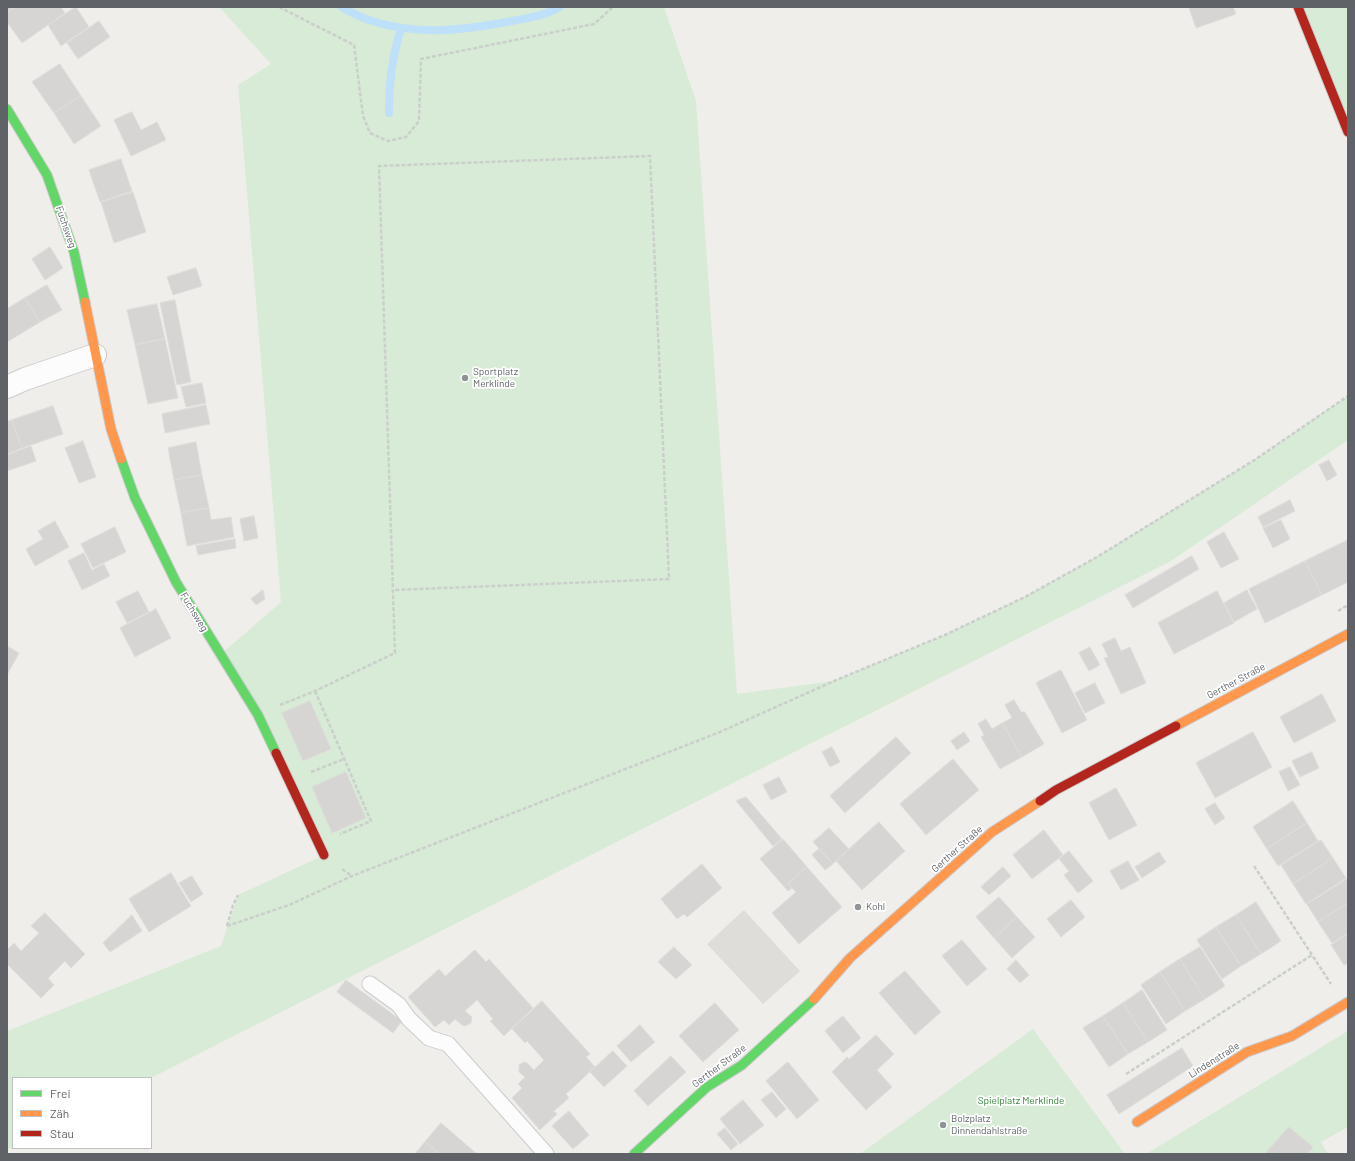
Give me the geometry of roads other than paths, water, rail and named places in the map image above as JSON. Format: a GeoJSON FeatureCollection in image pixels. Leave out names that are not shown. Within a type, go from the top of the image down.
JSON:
{"type":"FeatureCollection","features":[{"type":"Feature","properties":{"kind":"street"},"geometry":{"type":"LineString","coordinates":[[1298,7],[1348,132]]}},
{"type":"Feature","properties":{"kind":"street","name":"Fuchsweg"},"geometry":{"type":"LineString","coordinates":[[7,109],[47,175],[74,252],[111,429],[135,498],[176,582],[258,715],[324,855]]}},
{"type":"Feature","properties":{"kind":"street"},"geometry":{"type":"LineString","coordinates":[[7,387],[25,379],[95,356]]}},
{"type":"Feature","properties":{"kind":"street","name":"Gerther Straße"},"geometry":{"type":"LineString","coordinates":[[634,1154],[707,1087],[742,1065],[814,999],[850,958],[992,832],[1056,790],[1348,634]]}},
{"type":"Feature","properties":{"kind":"street","name":"Lindenstraße"},"geometry":{"type":"LineString","coordinates":[[1137,1122],[1247,1052],[1292,1036],[1346,1003]]}},
{"type":"Feature","properties":{"kind":"lane"},"geometry":{"type":"LineString","coordinates":[[370,984],[399,1005],[409,1019],[429,1038],[448,1044],[546,1154]]}},
{"type":"Feature","properties":{"kind":"waterway"},"geometry":{"type":"LineString","coordinates":[[341,7],[372,21],[421,30],[452,30],[485,26],[524,19],[546,13],[560,7]]}},
{"type":"Feature","properties":{"kind":"waterway"},"geometry":{"type":"LineString","coordinates":[[389,113],[392,70],[395,50],[401,28]]}},
{"type":"Feature","properties":{"kind":"place","name":"Sportplatz Merklinde"},"geometry":{"type":"Point","coordinates":[465,378]}},
{"type":"Feature","properties":{"kind":"place","name":"Kohl"},"geometry":{"type":"Point","coordinates":[858,907]}},
{"type":"Feature","properties":{"kind":"place","name":"Bolzplatz Dinnendahlstraße"},"geometry":{"type":"Point","coordinates":[943,1125]}},
{"type":"Feature","properties":{"kind":"park label","name":"Spielplatz Merklinde"},"geometry":{"type":"Point","coordinates":[1021,1101]}}]}
